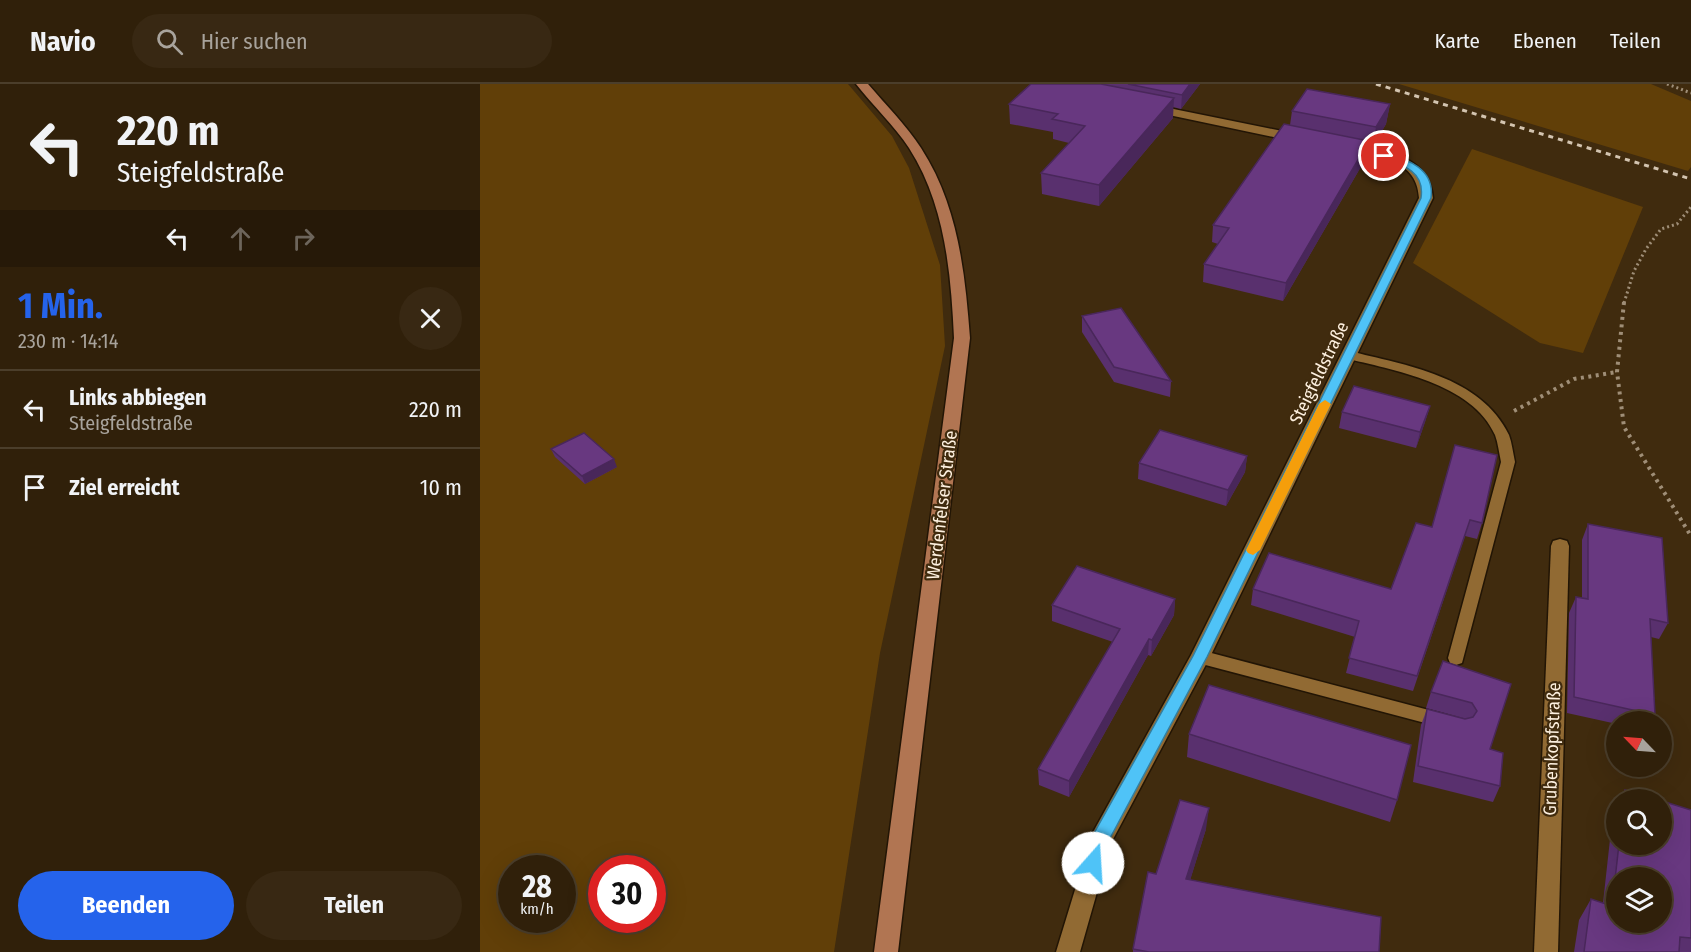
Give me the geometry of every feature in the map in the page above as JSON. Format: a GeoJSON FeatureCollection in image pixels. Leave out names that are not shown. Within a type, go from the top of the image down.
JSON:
{"type":"FeatureCollection","features":[{"type":"Feature","properties":{"kind":"street","name":"Werdenfelser Straße"},"geometry":{"type":"LineString","coordinates":[[862,84],[919,153],[929,173],[952,236],[959,285],[962,338],[886,952]]}},
{"type":"Feature","properties":{"kind":"street","name":"Steigfeldstraße"},"geometry":{"type":"LineString","coordinates":[[1068,952],[1100,841],[1200,657],[1426,198],[1428,186],[1422,174],[1410,164],[1384,156],[1133,105]]}},
{"type":"Feature","properties":{"kind":"street","name":"Grubenkopfstraße"},"geometry":{"type":"LineString","coordinates":[[1546,952],[1560,546]]}},
{"type":"Feature","properties":{"kind":"lane"},"geometry":{"type":"LineString","coordinates":[[1349,355],[1422,373],[1463,391],[1495,422],[1507,443],[1508,462],[1456,658]]}},
{"type":"Feature","properties":{"kind":"lane"},"geometry":{"type":"LineString","coordinates":[[1200,657],[1460,726]]}},
{"type":"Feature","properties":{"kind":"path"},"geometry":{"type":"LineString","coordinates":[[1667,84],[1691,93]]}},
{"type":"Feature","properties":{"kind":"path"},"geometry":{"type":"LineString","coordinates":[[1691,207],[1677,224],[1661,230],[1646,249],[1634,271],[1624,301],[1617,372],[1624,427],[1691,536]]}},
{"type":"Feature","properties":{"kind":"path"},"geometry":{"type":"LineString","coordinates":[[1495,422],[1574,379],[1617,372]]}},
{"type":"Feature","properties":{"kind":"shaded area"},"geometry":{"type":"Polygon","coordinates":[[[480,84],[848,84],[892,136],[909,168],[940,265],[945,346],[880,653],[834,952],[480,952],[480,84]]]}},
{"type":"Feature","properties":{"kind":"shaded area"},"geometry":{"type":"Polygon","coordinates":[[[1399,84],[1651,84],[1691,101],[1691,167],[1688,171],[1399,84]]]}},
{"type":"Feature","properties":{"kind":"shaded area"},"geometry":{"type":"Polygon","coordinates":[[[1472,149],[1643,207],[1583,353],[1540,343],[1413,263],[1472,149]]]}},
{"type":"Feature","properties":{"kind":"building"},"geometry":{"type":"Polygon","coordinates":[[[1031,84],[1101,84],[1174,98],[1099,185],[1041,173],[1085,126],[1052,119],[1058,114],[1009,104],[1031,84]]]}},
{"type":"Feature","properties":{"kind":"building"},"geometry":{"type":"Polygon","coordinates":[[[1128,84],[1190,84],[1182,95],[1128,84]]]}},
{"type":"Feature","properties":{"kind":"building"},"geometry":{"type":"Polygon","coordinates":[[[1307,89],[1390,104],[1376,127],[1292,111],[1307,89]]]}},
{"type":"Feature","properties":{"kind":"building"},"geometry":{"type":"Polygon","coordinates":[[[1284,124],[1369,141],[1286,283],[1204,264],[1229,228],[1213,225],[1284,124]]]}},
{"type":"Feature","properties":{"kind":"building"},"geometry":{"type":"Polygon","coordinates":[[[1121,308],[1171,381],[1114,367],[1082,316],[1121,308]]]}},
{"type":"Feature","properties":{"kind":"building"},"geometry":{"type":"Polygon","coordinates":[[[1354,386],[1430,406],[1420,432],[1342,412],[1354,386]]]}},
{"type":"Feature","properties":{"kind":"building"},"geometry":{"type":"Polygon","coordinates":[[[1160,430],[1247,456],[1228,490],[1139,463],[1160,430]]]}},
{"type":"Feature","properties":{"kind":"building"},"geometry":{"type":"Polygon","coordinates":[[[584,433],[614,459],[582,476],[551,449],[584,433]]]}},
{"type":"Feature","properties":{"kind":"building"},"geometry":{"type":"Polygon","coordinates":[[[1455,445],[1497,455],[1482,523],[1470,520],[1417,676],[1349,658],[1359,621],[1253,589],[1269,553],[1391,589],[1416,523],[1432,527],[1455,445]]]}},
{"type":"Feature","properties":{"kind":"building"},"geometry":{"type":"Polygon","coordinates":[[[1588,524],[1662,538],[1668,623],[1650,619],[1655,711],[1637,711],[1574,697],[1576,597],[1588,599],[1588,524]]]}},
{"type":"Feature","properties":{"kind":"building"},"geometry":{"type":"Polygon","coordinates":[[[1077,566],[1175,599],[1152,640],[1149,639],[1069,781],[1038,769],[1120,629],[1052,605],[1077,566]]]}},
{"type":"Feature","properties":{"kind":"building"},"geometry":{"type":"Polygon","coordinates":[[[1443,661],[1511,684],[1490,749],[1503,753],[1500,786],[1418,766],[1427,709],[1465,719],[1473,717],[1477,711],[1472,703],[1431,692],[1443,661]]]}},
{"type":"Feature","properties":{"kind":"building"},"geometry":{"type":"Polygon","coordinates":[[[1209,685],[1411,745],[1397,800],[1189,734],[1209,685]]]}},
{"type":"Feature","properties":{"kind":"building"},"geometry":{"type":"Polygon","coordinates":[[[1180,800],[1209,808],[1186,879],[1381,917],[1379,952],[1149,952],[1133,949],[1148,872],[1156,874],[1180,800]]]}},
{"type":"Feature","properties":{"kind":"building"},"geometry":{"type":"Polygon","coordinates":[[[1672,804],[1691,810],[1691,938],[1680,937],[1679,952],[1584,952],[1591,899],[1606,904],[1606,933],[1672,933],[1672,867],[1616,867],[1618,855],[1672,855],[1672,804]]]}},
{"type":"Feature","properties":{"kind":"railway"},"geometry":{"type":"LineString","coordinates":[[1376,84],[1691,179]]}},
{"type":"Feature","properties":{"kind":"slow traffic"},"geometry":{"type":"LineString","coordinates":[[1253,550],[1325,404]]}},
{"type":"Feature","properties":{"kind":"route"},"geometry":{"type":"LineString","coordinates":[[1093,863],[1100,841],[1200,657],[1426,198],[1428,186],[1422,174],[1410,164],[1384,156]]}}]}
